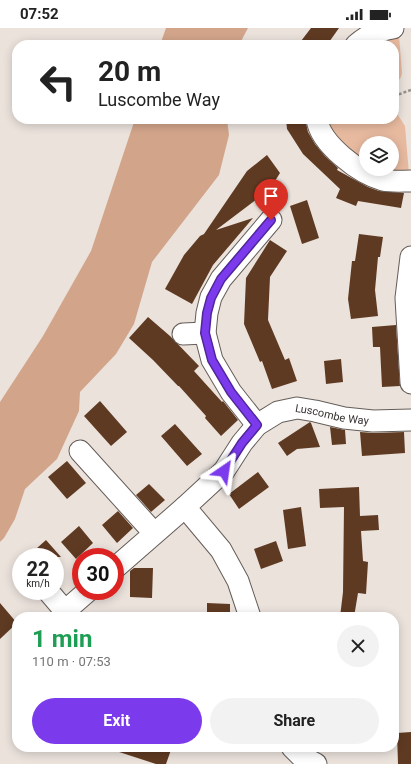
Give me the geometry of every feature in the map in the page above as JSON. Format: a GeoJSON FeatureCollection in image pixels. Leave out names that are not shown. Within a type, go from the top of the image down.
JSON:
{"type":"FeatureCollection","features":[{"type":"Feature","properties":{"kind":"street"},"geometry":{"type":"LineString","coordinates":[[363,40],[373,33],[393,28]]}},
{"type":"Feature","properties":{"kind":"street"},"geometry":{"type":"LineString","coordinates":[[319,124],[328,142],[346,160],[366,174],[384,180],[411,181]]}},
{"type":"Feature","properties":{"kind":"street"},"geometry":{"type":"LineString","coordinates":[[257,425],[231,392],[212,360],[205,333],[207,313],[211,298],[221,279],[271,220]]}},
{"type":"Feature","properties":{"kind":"street"},"geometry":{"type":"LineString","coordinates":[[411,257],[406,298],[411,383]]}},
{"type":"Feature","properties":{"kind":"street"},"geometry":{"type":"LineString","coordinates":[[183,334],[205,333]]}},
{"type":"Feature","properties":{"kind":"street","name":"Luscombe Way"},"geometry":{"type":"LineString","coordinates":[[124,560],[224,471],[242,443],[257,425],[278,412],[298,408],[315,410],[344,418],[373,421],[411,420]]}},
{"type":"Feature","properties":{"kind":"street"},"geometry":{"type":"LineString","coordinates":[[80,451],[154,534]]}},
{"type":"Feature","properties":{"kind":"street"},"geometry":{"type":"LineString","coordinates":[[185,507],[221,550],[238,581],[248,612]]}},
{"type":"Feature","properties":{"kind":"street"},"geometry":{"type":"LineString","coordinates":[[56,600],[66,612]]}},
{"type":"Feature","properties":{"kind":"street"},"geometry":{"type":"LineString","coordinates":[[70,612],[80,600]]}},
{"type":"Feature","properties":{"kind":"street"},"geometry":{"type":"LineString","coordinates":[[297,752],[301,756],[316,764]]}},
{"type":"Feature","properties":{"kind":"path"},"geometry":{"type":"LineString","coordinates":[[399,94],[411,90]]}},
{"type":"Feature","properties":{"kind":"shaded area"},"geometry":{"type":"Polygon","coordinates":[[[166,28],[248,28],[242,40],[162,40],[166,28]]]}},
{"type":"Feature","properties":{"kind":"shaded area"},"geometry":{"type":"Polygon","coordinates":[[[399,35],[402,73],[399,80],[399,40],[383,40],[399,35]]]}},
{"type":"Feature","properties":{"kind":"shaded area"},"geometry":{"type":"Polygon","coordinates":[[[399,117],[405,126],[409,174],[399,172],[399,136],[359,136],[359,158],[343,144],[329,124],[399,124],[399,117]]]}},
{"type":"Feature","properties":{"kind":"shaded area"},"geometry":{"type":"Polygon","coordinates":[[[133,124],[228,124],[229,135],[219,175],[152,262],[134,324],[116,354],[80,392],[79,411],[57,459],[25,489],[15,519],[0,542],[0,402],[43,336],[91,251],[133,124]]]}},
{"type":"Feature","properties":{"kind":"building"},"geometry":{"type":"Polygon","coordinates":[[[311,28],[339,28],[331,40],[302,40],[311,28]]]}},
{"type":"Feature","properties":{"kind":"building"},"geometry":{"type":"Polygon","coordinates":[[[286,124],[306,124],[308,132],[315,144],[338,168],[337,170],[368,187],[379,191],[404,193],[401,208],[358,201],[356,206],[336,198],[340,189],[303,154],[287,129],[286,124]]]}},
{"type":"Feature","properties":{"kind":"building"},"geometry":{"type":"Polygon","coordinates":[[[267,155],[280,173],[270,189],[216,230],[253,218],[213,265],[192,304],[165,289],[184,255],[200,236],[204,234],[247,171],[267,155]]]}},
{"type":"Feature","properties":{"kind":"building"},"geometry":{"type":"Polygon","coordinates":[[[307,200],[319,238],[302,244],[290,206],[307,200]]]}},
{"type":"Feature","properties":{"kind":"building"},"geometry":{"type":"Polygon","coordinates":[[[359,234],[383,237],[380,257],[378,257],[375,290],[378,316],[351,319],[348,299],[352,261],[355,261],[359,234]]]}},
{"type":"Feature","properties":{"kind":"building"},"geometry":{"type":"Polygon","coordinates":[[[270,240],[287,251],[270,277],[268,320],[285,360],[289,358],[297,381],[272,389],[262,361],[260,362],[244,324],[246,278],[270,240]]]}},
{"type":"Feature","properties":{"kind":"building"},"geometry":{"type":"Polygon","coordinates":[[[148,317],[170,336],[199,366],[194,371],[222,402],[223,401],[238,420],[221,436],[205,418],[206,416],[179,386],[129,338],[148,317]]]}},
{"type":"Feature","properties":{"kind":"building"},"geometry":{"type":"Polygon","coordinates":[[[396,325],[400,386],[382,387],[380,347],[373,347],[372,327],[396,325]]]}},
{"type":"Feature","properties":{"kind":"building"},"geometry":{"type":"Polygon","coordinates":[[[341,359],[343,382],[326,384],[324,361],[341,359]]]}},
{"type":"Feature","properties":{"kind":"building"},"geometry":{"type":"Polygon","coordinates":[[[100,401],[127,432],[111,446],[84,416],[100,401]]]}},
{"type":"Feature","properties":{"kind":"building"},"geometry":{"type":"Polygon","coordinates":[[[310,422],[320,447],[297,449],[287,456],[278,443],[310,422]]]}},
{"type":"Feature","properties":{"kind":"building"},"geometry":{"type":"Polygon","coordinates":[[[175,424],[202,454],[187,466],[161,436],[175,424]]]}},
{"type":"Feature","properties":{"kind":"building"},"geometry":{"type":"Polygon","coordinates":[[[330,427],[345,430],[346,444],[332,445],[330,427]]]}},
{"type":"Feature","properties":{"kind":"building"},"geometry":{"type":"Polygon","coordinates":[[[360,432],[404,432],[405,453],[362,456],[360,432]]]}},
{"type":"Feature","properties":{"kind":"building"},"geometry":{"type":"Polygon","coordinates":[[[67,461],[86,483],[67,499],[48,477],[67,461]]]}},
{"type":"Feature","properties":{"kind":"building"},"geometry":{"type":"Polygon","coordinates":[[[258,472],[269,487],[239,509],[229,494],[258,472]]]}},
{"type":"Feature","properties":{"kind":"building"},"geometry":{"type":"Polygon","coordinates":[[[149,484],[165,500],[151,512],[136,495],[149,484]]]}},
{"type":"Feature","properties":{"kind":"building"},"geometry":{"type":"Polygon","coordinates":[[[359,487],[360,516],[378,515],[379,530],[361,531],[363,561],[368,562],[366,594],[358,593],[355,612],[341,612],[343,592],[344,507],[320,508],[319,489],[359,487]]]}},
{"type":"Feature","properties":{"kind":"building"},"geometry":{"type":"Polygon","coordinates":[[[301,507],[306,546],[288,549],[283,510],[301,507]]]}},
{"type":"Feature","properties":{"kind":"building"},"geometry":{"type":"Polygon","coordinates":[[[118,511],[133,528],[117,543],[102,525],[118,511]]]}},
{"type":"Feature","properties":{"kind":"building"},"geometry":{"type":"Polygon","coordinates":[[[79,526],[93,543],[88,548],[72,548],[72,554],[61,542],[79,526]]]}},
{"type":"Feature","properties":{"kind":"building"},"geometry":{"type":"Polygon","coordinates":[[[46,540],[53,548],[37,548],[46,540]]]}},
{"type":"Feature","properties":{"kind":"building"},"geometry":{"type":"Polygon","coordinates":[[[276,541],[283,561],[261,569],[254,549],[276,541]]]}},
{"type":"Feature","properties":{"kind":"building"},"geometry":{"type":"Polygon","coordinates":[[[134,568],[153,568],[152,598],[130,597],[130,571],[134,568]]]}},
{"type":"Feature","properties":{"kind":"building"},"geometry":{"type":"Polygon","coordinates":[[[0,603],[12,617],[12,628],[0,639],[0,603]]]}},
{"type":"Feature","properties":{"kind":"building"},"geometry":{"type":"Polygon","coordinates":[[[207,603],[230,604],[230,612],[207,612],[207,603]]]}},
{"type":"Feature","properties":{"kind":"building"},"geometry":{"type":"Polygon","coordinates":[[[411,732],[411,764],[398,764],[399,733],[411,732]]]}},
{"type":"Feature","properties":{"kind":"building"},"geometry":{"type":"Polygon","coordinates":[[[119,752],[170,752],[166,764],[156,764],[119,752]]]}},
{"type":"Feature","properties":{"kind":"route"},"geometry":{"type":"LineString","coordinates":[[224,471],[242,443],[257,425],[231,392],[212,360],[205,333],[207,313],[211,298],[221,279],[271,220]]}}]}
